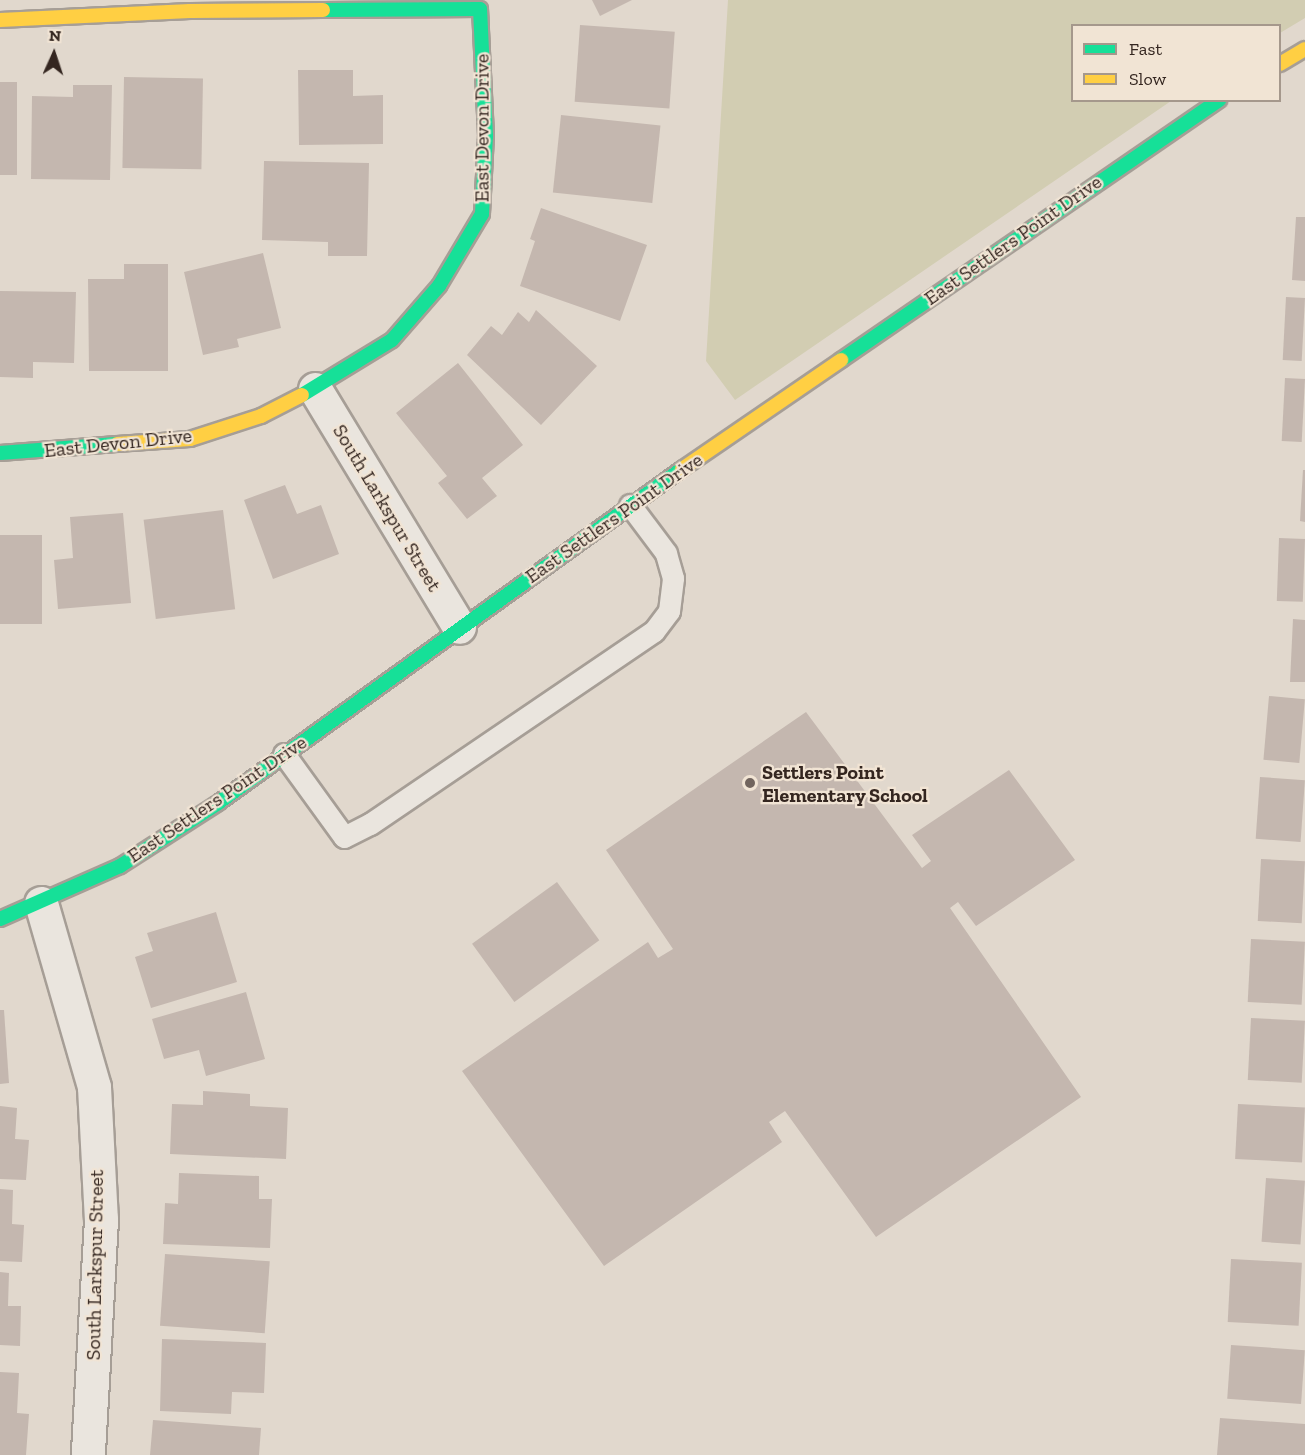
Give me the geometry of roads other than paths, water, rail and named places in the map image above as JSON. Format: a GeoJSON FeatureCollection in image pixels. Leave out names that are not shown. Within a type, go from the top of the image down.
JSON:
{"type":"FeatureCollection","features":[{"type":"Feature","properties":{"kind":"street","name":"East Devon Drive"},"geometry":{"type":"LineString","coordinates":[[0,20],[190,11],[480,9],[486,135],[482,214],[439,286],[392,340],[315,389],[261,416],[190,439],[0,453]]}},
{"type":"Feature","properties":{"kind":"street"},"geometry":{"type":"LineString","coordinates":[[1281,63],[1305,49]]}},
{"type":"Feature","properties":{"kind":"street","name":"East Settlers Point Drive"},"geometry":{"type":"LineString","coordinates":[[0,919],[41,903],[120,866],[284,754],[630,506],[1216,102]]}},
{"type":"Feature","properties":{"kind":"street","name":"South Larkspur Street"},"geometry":{"type":"LineString","coordinates":[[315,389],[459,627]]}},
{"type":"Feature","properties":{"kind":"street","name":"South Larkspur Street"},"geometry":{"type":"LineString","coordinates":[[41,903],[94,1087],[101,1219],[88,1455]]}},
{"type":"Feature","properties":{"kind":"lane"},"geometry":{"type":"LineString","coordinates":[[284,754],[344,837],[370,825],[654,631],[669,611],[673,578],[666,553],[630,506]]}},
{"type":"Feature","properties":{"kind":"place","name":"Settlers Point Elementary School"},"geometry":{"type":"Point","coordinates":[750,783]}}]}
